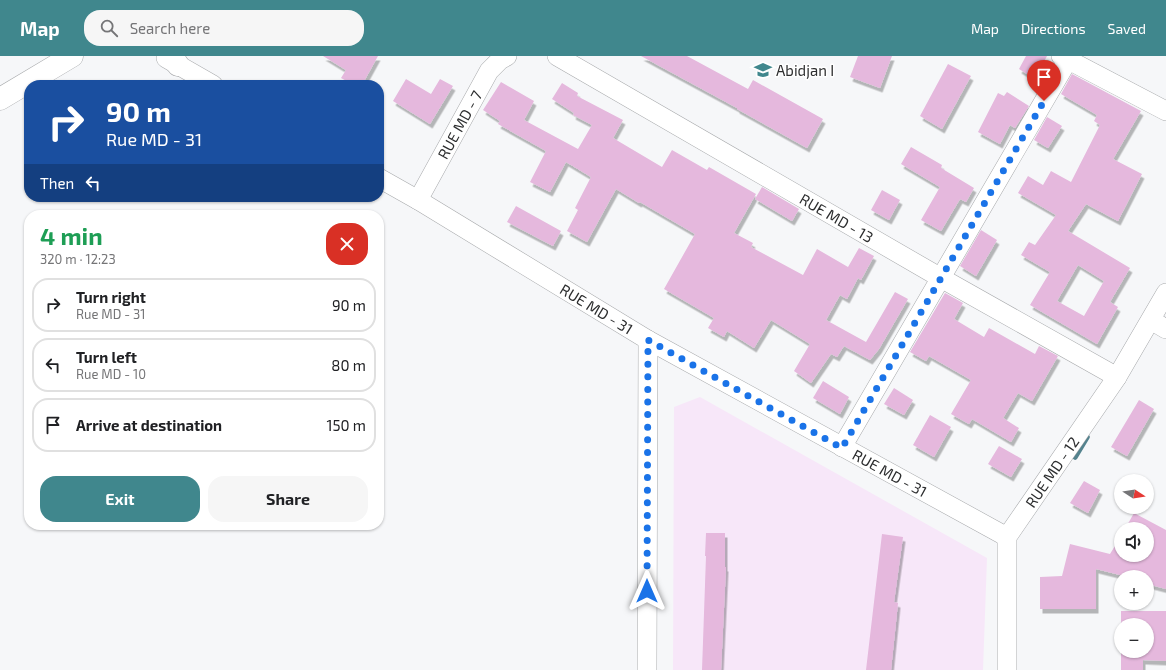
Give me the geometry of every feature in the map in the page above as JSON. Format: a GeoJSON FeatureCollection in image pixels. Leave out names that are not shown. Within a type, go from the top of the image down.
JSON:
{"type":"FeatureCollection","features":[{"type":"Feature","properties":{"kind":"street"},"geometry":{"type":"LineString","coordinates":[[31,80],[72,56]]}},
{"type":"Feature","properties":{"kind":"street","name":"RUE MD - 7"},"geometry":{"type":"LineString","coordinates":[[418,200],[489,71],[500,60],[508,56]]}},
{"type":"Feature","properties":{"kind":"street","name":"RUE MD - 13"},"geometry":{"type":"LineString","coordinates":[[557,56],[941,278],[1117,377]]}},
{"type":"Feature","properties":{"kind":"street"},"geometry":{"type":"LineString","coordinates":[[842,448],[941,278],[1064,58],[1166,111]]}},
{"type":"Feature","properties":{"kind":"street"},"geometry":{"type":"LineString","coordinates":[[171,59],[205,80]]}},
{"type":"Feature","properties":{"kind":"street"},"geometry":{"type":"LineString","coordinates":[[0,98],[24,84]]}},
{"type":"Feature","properties":{"kind":"street","name":"RUE MD - 31"},"geometry":{"type":"LineString","coordinates":[[384,181],[648,340],[842,448],[1007,537]]}},
{"type":"Feature","properties":{"kind":"street","name":"RUE MD - 12"},"geometry":{"type":"LineString","coordinates":[[1007,537],[1117,377],[1158,325],[1166,293]]}},
{"type":"Feature","properties":{"kind":"street"},"geometry":{"type":"LineString","coordinates":[[647,670],[648,340]]}},
{"type":"Feature","properties":{"kind":"street"},"geometry":{"type":"LineString","coordinates":[[1007,537],[1007,670]]}},
{"type":"Feature","properties":{"kind":"shaded area"},"geometry":{"type":"Polygon","coordinates":[[[700,397],[987,558],[983,670],[673,670],[674,407],[700,397]]]}},
{"type":"Feature","properties":{"kind":"building"},"geometry":{"type":"Polygon","coordinates":[[[323,56],[378,56],[365,80],[345,80],[341,78],[346,70],[323,56]]]}},
{"type":"Feature","properties":{"kind":"building"},"geometry":{"type":"Polygon","coordinates":[[[641,56],[687,56],[748,89],[753,80],[823,119],[807,148],[641,56]]]}},
{"type":"Feature","properties":{"kind":"building"},"geometry":{"type":"Polygon","coordinates":[[[858,56],[892,56],[880,88],[850,77],[858,56]]]}},
{"type":"Feature","properties":{"kind":"building"},"geometry":{"type":"Polygon","coordinates":[[[1026,56],[1047,56],[1035,79],[1019,69],[1026,56]]]}},
{"type":"Feature","properties":{"kind":"building"},"geometry":{"type":"Polygon","coordinates":[[[948,64],[971,76],[942,129],[920,116],[948,64]]]}},
{"type":"Feature","properties":{"kind":"building"},"geometry":{"type":"Polygon","coordinates":[[[1072,74],[1141,111],[1113,159],[1142,174],[1118,221],[1086,204],[1068,231],[1130,268],[1110,302],[1118,307],[1097,344],[1030,305],[1050,272],[1021,255],[1029,242],[1035,245],[1056,215],[1018,193],[1028,176],[1043,185],[1051,171],[1071,182],[1100,125],[1094,121],[1097,115],[1061,94],[1072,74]],[[1078,265],[1057,301],[1084,316],[1104,281],[1078,265]]]}},
{"type":"Feature","properties":{"kind":"building"},"geometry":{"type":"Polygon","coordinates":[[[406,79],[431,94],[440,79],[453,86],[430,124],[393,101],[406,79]]]}},
{"type":"Feature","properties":{"kind":"building"},"geometry":{"type":"Polygon","coordinates":[[[501,82],[534,101],[524,120],[578,149],[592,125],[573,115],[574,113],[552,99],[562,83],[578,93],[577,96],[623,120],[613,138],[662,167],[672,150],[707,170],[709,167],[756,194],[734,233],[753,243],[751,247],[803,275],[817,249],[848,267],[859,248],[874,256],[861,280],[858,278],[847,299],[840,295],[826,320],[866,342],[895,292],[908,299],[879,349],[870,360],[844,346],[837,357],[831,354],[811,383],[794,371],[810,344],[771,320],[754,348],[727,331],[724,337],[708,328],[714,318],[664,289],[695,234],[616,189],[587,242],[567,231],[578,210],[575,208],[591,177],[566,162],[550,192],[530,182],[546,151],[498,124],[500,121],[483,110],[501,82]]]}},
{"type":"Feature","properties":{"kind":"building"},"geometry":{"type":"Polygon","coordinates":[[[1007,92],[1029,106],[1015,128],[1010,125],[1000,144],[978,132],[998,93],[1004,96],[1007,92]]]}},
{"type":"Feature","properties":{"kind":"building"},"geometry":{"type":"Polygon","coordinates":[[[1047,117],[1062,126],[1048,148],[1034,140],[1047,117]]]}},
{"type":"Feature","properties":{"kind":"building"},"geometry":{"type":"Polygon","coordinates":[[[911,147],[942,165],[941,168],[974,188],[966,202],[960,199],[941,231],[921,220],[940,187],[901,164],[911,147]]]}},
{"type":"Feature","properties":{"kind":"building"},"geometry":{"type":"Polygon","coordinates":[[[762,187],[799,209],[792,221],[755,199],[762,187]]]}},
{"type":"Feature","properties":{"kind":"building"},"geometry":{"type":"Polygon","coordinates":[[[882,190],[900,200],[889,220],[871,210],[882,190]]]}},
{"type":"Feature","properties":{"kind":"building"},"geometry":{"type":"Polygon","coordinates":[[[516,206],[561,231],[553,246],[507,222],[516,206]]]}},
{"type":"Feature","properties":{"kind":"building"},"geometry":{"type":"Polygon","coordinates":[[[981,230],[997,240],[976,276],[960,266],[981,230]]]}},
{"type":"Feature","properties":{"kind":"building"},"geometry":{"type":"Polygon","coordinates":[[[945,293],[963,303],[954,319],[984,337],[989,328],[1035,354],[1039,346],[1058,356],[1032,401],[1018,393],[1003,418],[1019,428],[1011,442],[972,419],[969,424],[951,414],[971,380],[929,356],[926,361],[910,352],[945,293]]]}},
{"type":"Feature","properties":{"kind":"building"},"geometry":{"type":"Polygon","coordinates":[[[823,381],[849,397],[840,414],[813,398],[823,381]]]}},
{"type":"Feature","properties":{"kind":"building"},"geometry":{"type":"Polygon","coordinates":[[[894,388],[913,400],[904,415],[884,404],[894,388]]]}},
{"type":"Feature","properties":{"kind":"building"},"geometry":{"type":"Polygon","coordinates":[[[1139,400],[1154,409],[1127,456],[1111,447],[1139,400]]]}},
{"type":"Feature","properties":{"kind":"building"},"geometry":{"type":"Polygon","coordinates":[[[930,415],[951,427],[934,457],[913,445],[930,415]]]}},
{"type":"Feature","properties":{"kind":"building"},"geometry":{"type":"Polygon","coordinates":[[[999,446],[1022,459],[1011,477],[988,464],[999,446]]]}},
{"type":"Feature","properties":{"kind":"building"},"geometry":{"type":"Polygon","coordinates":[[[1084,481],[1100,490],[1088,513],[1070,503],[1084,481]]]}},
{"type":"Feature","properties":{"kind":"building"},"geometry":{"type":"Polygon","coordinates":[[[1133,514],[1136,514],[1151,522],[1129,522],[1133,514]]]}},
{"type":"Feature","properties":{"kind":"building"},"geometry":{"type":"Polygon","coordinates":[[[1154,524],[1166,530],[1166,589],[1154,586],[1154,570],[1114,570],[1114,574],[1096,569],[1096,609],[1040,609],[1040,577],[1062,576],[1070,544],[1110,554],[1114,547],[1114,562],[1154,562],[1154,524]]]}},
{"type":"Feature","properties":{"kind":"building"},"geometry":{"type":"Polygon","coordinates":[[[706,533],[725,533],[726,567],[721,670],[702,670],[706,533]]]}},
{"type":"Feature","properties":{"kind":"building"},"geometry":{"type":"Polygon","coordinates":[[[882,534],[903,537],[894,602],[898,603],[891,670],[866,670],[882,534]]]}},
{"type":"Feature","properties":{"kind":"building"},"geometry":{"type":"Polygon","coordinates":[[[1121,611],[1166,611],[1166,661],[1143,660],[1143,670],[1121,670],[1121,658],[1154,658],[1154,618],[1121,618],[1121,611]]]}},
{"type":"Feature","properties":{"kind":"waterway"},"geometry":{"type":"LineString","coordinates":[[1075,457],[1087,437]]}},
{"type":"Feature","properties":{"kind":"place","name":"Abidjan I"},"geometry":{"type":"Point","coordinates":[763,70]}},
{"type":"Feature","properties":{"kind":"route"},"geometry":{"type":"LineString","coordinates":[[647,591],[648,340],[842,448],[1044,101]]}}]}
